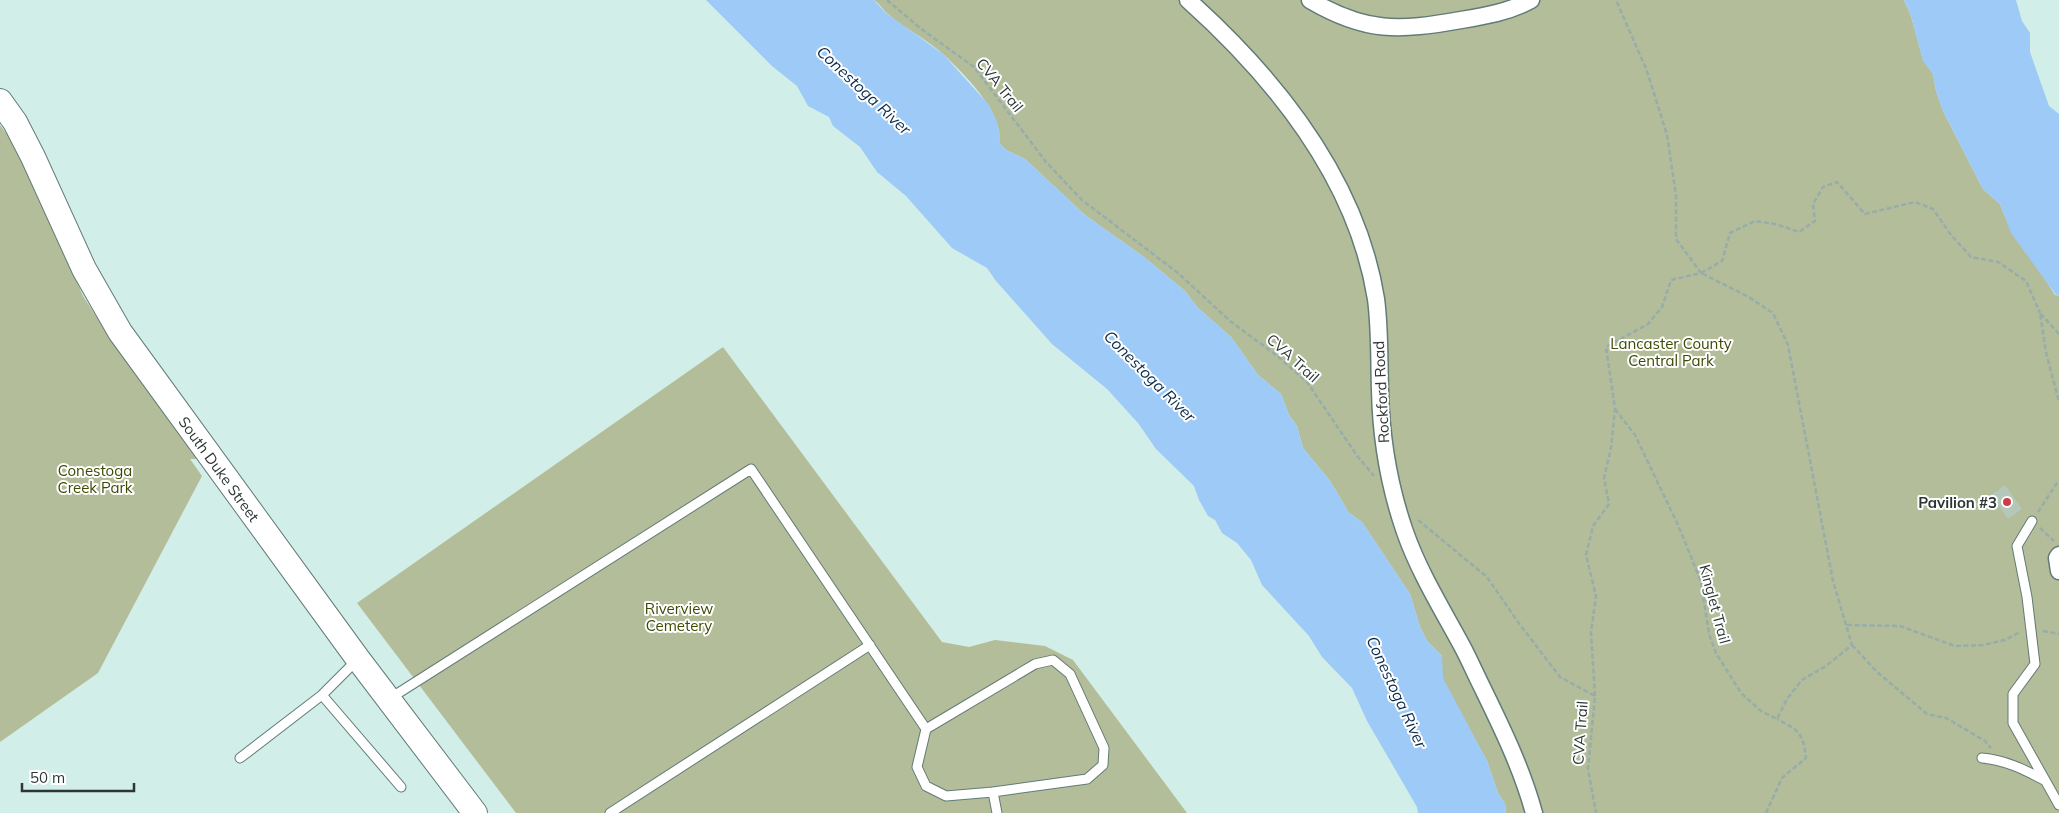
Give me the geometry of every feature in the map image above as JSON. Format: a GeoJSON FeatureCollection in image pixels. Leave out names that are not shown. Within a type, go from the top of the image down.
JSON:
{"type":"FeatureCollection","features":[{"type":"Feature","properties":{"kind":"main road","name":"South Duke Street"},"geometry":{"type":"LineString","coordinates":[[0,101],[19,129],[84,268],[120,332],[358,659],[476,813]]}},
{"type":"Feature","properties":{"kind":"street","name":"Rockford Road"},"geometry":{"type":"LineString","coordinates":[[1188,0],[1242,52],[1271,85],[1310,138],[1328,167],[1350,214],[1366,258],[1376,299],[1384,446],[1394,501],[1408,542],[1464,648],[1503,729],[1534,813]]}},
{"type":"Feature","properties":{"kind":"street"},"geometry":{"type":"LineString","coordinates":[[1310,0],[1337,15],[1358,22],[1391,28],[1420,27],[1491,15],[1520,6],[1531,0]]}},
{"type":"Feature","properties":{"kind":"street"},"geometry":{"type":"LineString","coordinates":[[2059,555],[2057,558],[2059,571]]}},
{"type":"Feature","properties":{"kind":"lane"},"geometry":{"type":"LineString","coordinates":[[388,699],[751,469],[926,729]]}},
{"type":"Feature","properties":{"kind":"lane"},"geometry":{"type":"LineString","coordinates":[[2032,521],[2017,546],[2034,664],[2013,694],[2013,724],[2059,806]]}},
{"type":"Feature","properties":{"kind":"lane"},"geometry":{"type":"LineString","coordinates":[[610,813],[870,645]]}},
{"type":"Feature","properties":{"kind":"lane"},"geometry":{"type":"LineString","coordinates":[[240,758],[322,695],[358,659]]}},
{"type":"Feature","properties":{"kind":"lane"},"geometry":{"type":"LineString","coordinates":[[1053,660],[1070,674],[1104,748],[1103,765],[1087,779],[993,792],[946,796],[926,786],[917,767],[926,729],[1035,664],[1053,660]]}},
{"type":"Feature","properties":{"kind":"lane"},"geometry":{"type":"LineString","coordinates":[[322,695],[401,787]]}},
{"type":"Feature","properties":{"kind":"lane"},"geometry":{"type":"LineString","coordinates":[[1982,758],[2002,760],[2022,768],[2044,781]]}},
{"type":"Feature","properties":{"kind":"lane"},"geometry":{"type":"LineString","coordinates":[[993,792],[997,813]]}},
{"type":"Feature","properties":{"kind":"path","name":"CVA Trail"},"geometry":{"type":"LineString","coordinates":[[887,0],[920,28],[974,67],[1046,162],[1082,200],[1178,273],[1230,321],[1276,354],[1307,382],[1358,457],[1376,479]]}},
{"type":"Feature","properties":{"kind":"path"},"geometry":{"type":"LineString","coordinates":[[1616,0],[1647,71],[1667,135],[1676,195],[1676,239],[1701,273],[1747,296],[1773,313],[1788,345],[1833,582],[1852,645],[1877,672],[1928,714],[1946,718],[1965,728],[1985,741],[2002,760]]}},
{"type":"Feature","properties":{"kind":"path"},"geometry":{"type":"LineString","coordinates":[[1595,696],[1590,632],[1596,596],[1586,555],[1592,526],[1609,504],[1604,478],[1611,448],[1615,409],[1606,347],[1648,324],[1662,307],[1671,280],[1701,273],[1722,260],[1730,233],[1755,221],[1776,224],[1799,232],[1815,221],[1814,204],[1823,187],[1837,182],[1865,214],[1915,202],[1933,209],[1951,235],[1971,257],[1998,262],[2026,281],[2040,313],[2046,352],[2059,402]]}},
{"type":"Feature","properties":{"kind":"path"},"geometry":{"type":"LineString","coordinates":[[2040,313],[2059,334]]}},
{"type":"Feature","properties":{"kind":"path","name":"Kinglet Trail"},"geometry":{"type":"LineString","coordinates":[[1615,409],[1635,435],[1679,527],[1701,582],[1709,634],[1716,653],[1740,693],[1761,712],[1794,728],[1804,739],[1806,758],[1782,778],[1766,813]]}},
{"type":"Feature","properties":{"kind":"path"},"geometry":{"type":"LineString","coordinates":[[2059,480],[2032,521],[2059,545]]}},
{"type":"Feature","properties":{"kind":"path","name":"CVA Trail"},"geometry":{"type":"LineString","coordinates":[[1417,519],[1487,577],[1560,677],[1595,696],[1588,769],[1596,813]]}},
{"type":"Feature","properties":{"kind":"path"},"geometry":{"type":"LineString","coordinates":[[1847,625],[1900,626],[1954,646],[1983,645],[2005,640],[2030,627],[2059,634]]}},
{"type":"Feature","properties":{"kind":"path"},"geometry":{"type":"LineString","coordinates":[[1777,719],[1787,699],[1802,680],[1826,666],[1852,645]]}},
{"type":"Feature","properties":{"kind":"green space","name":"Lancaster County Central Park"},"geometry":{"type":"Polygon","coordinates":[[[874,0],[1904,0],[1911,16],[1923,60],[1933,74],[1936,91],[1943,111],[1983,189],[2000,204],[2005,217],[2055,295],[2059,296],[2059,813],[1506,813],[1505,804],[1498,793],[1487,761],[1442,678],[1442,656],[1427,641],[1420,627],[1410,594],[1362,522],[1349,513],[1330,481],[1303,448],[1297,426],[1289,415],[1281,394],[1258,375],[1231,337],[1197,307],[1185,291],[1144,257],[1085,215],[1025,159],[1006,150],[999,143],[996,120],[990,107],[972,84],[937,49],[886,12],[874,0]]]}},
{"type":"Feature","properties":{"kind":"green space","name":"Conestoga Creek Park"},"geometry":{"type":"Polygon","coordinates":[[[0,125],[12,141],[35,185],[83,296],[116,347],[197,459],[190,459],[202,476],[98,673],[0,742],[0,125]]]}},
{"type":"Feature","properties":{"kind":"green space","name":"Riverview Cemetery"},"geometry":{"type":"Polygon","coordinates":[[[723,347],[942,642],[969,647],[995,640],[1045,646],[1073,660],[1187,813],[516,813],[357,603],[723,347]]]}},
{"type":"Feature","properties":{"kind":"water","name":"Conestoga River"},"geometry":{"type":"Polygon","coordinates":[[[706,0],[874,0],[886,13],[943,54],[989,105],[997,122],[1000,137],[999,143],[1006,150],[1025,159],[1085,215],[1144,257],[1185,291],[1197,307],[1231,337],[1258,375],[1281,394],[1289,415],[1297,426],[1303,448],[1330,481],[1349,513],[1362,522],[1410,594],[1420,627],[1427,641],[1442,656],[1443,678],[1487,761],[1498,793],[1505,804],[1506,813],[1418,813],[1417,807],[1367,721],[1352,688],[1322,657],[1309,636],[1262,585],[1251,560],[1237,543],[1222,533],[1215,520],[1208,516],[1194,486],[1156,449],[1138,423],[1107,389],[1052,344],[996,281],[987,268],[952,248],[906,196],[877,172],[860,147],[833,126],[829,117],[808,106],[797,86],[772,66],[706,0]]]}},
{"type":"Feature","properties":{"kind":"water"},"geometry":{"type":"Polygon","coordinates":[[[1904,0],[2016,0],[2022,21],[2030,33],[2030,52],[2049,106],[2059,114],[2059,296],[2056,295],[2011,233],[2000,204],[1983,189],[1943,111],[1936,91],[1933,74],[1923,61],[1911,16],[1904,0]]]}},
{"type":"Feature","properties":{"kind":"building","name":"Pavilion #3"},"geometry":{"type":"Polygon","coordinates":[[[2005,485],[2022,509],[2008,519],[1991,495],[2005,485]]]}},
{"type":"Feature","properties":{"kind":"place","name":"Pavilion #3"},"geometry":{"type":"Point","coordinates":[2007,502]}}]}
